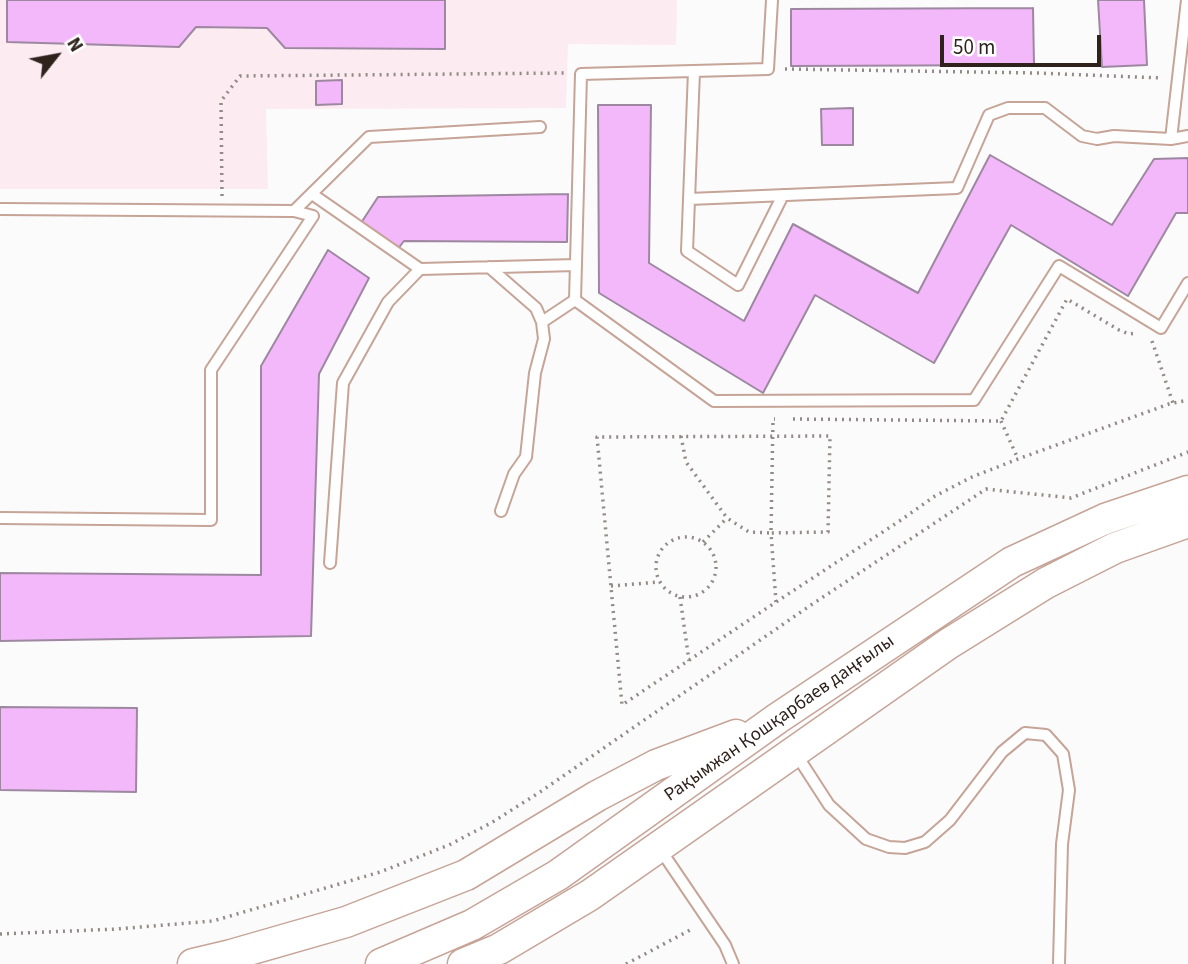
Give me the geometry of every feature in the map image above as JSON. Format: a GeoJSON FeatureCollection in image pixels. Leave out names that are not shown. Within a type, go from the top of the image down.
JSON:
{"type":"FeatureCollection","features":[{"type":"Feature","properties":{"kind":"main road","name":"Рақымжан Қошқарбаев даңғылы"},"geometry":{"type":"LineString","coordinates":[[381,964],[472,925],[558,875],[778,718],[1012,562],[1105,519],[1188,491]]}},
{"type":"Feature","properties":{"kind":"main road","name":"Рақымжан Қошқарбаев даңғылы"},"geometry":{"type":"LineString","coordinates":[[463,964],[499,949],[590,895],[948,644],[1046,583],[1115,548],[1188,523]]}},
{"type":"Feature","properties":{"kind":"main road"},"geometry":{"type":"LineString","coordinates":[[193,964],[346,922],[466,875],[597,796],[656,765],[778,718]]}},
{"type":"Feature","properties":{"kind":"lane"},"geometry":{"type":"LineString","coordinates":[[575,300],[581,74],[768,69],[772,0]]}},
{"type":"Feature","properties":{"kind":"lane"},"geometry":{"type":"LineString","coordinates":[[1171,139],[1187,0]]}},
{"type":"Feature","properties":{"kind":"lane"},"geometry":{"type":"LineString","coordinates":[[694,71],[687,251],[738,285],[783,195]]}},
{"type":"Feature","properties":{"kind":"lane"},"geometry":{"type":"LineString","coordinates":[[689,199],[957,188],[989,115],[1008,108],[1045,108],[1082,136],[1097,139],[1114,136],[1171,139],[1188,136]]}},
{"type":"Feature","properties":{"kind":"lane"},"geometry":{"type":"LineString","coordinates":[[294,211],[369,137],[540,127]]}},
{"type":"Feature","properties":{"kind":"lane"},"geometry":{"type":"LineString","coordinates":[[312,194],[420,269],[576,265]]}},
{"type":"Feature","properties":{"kind":"lane"},"geometry":{"type":"LineString","coordinates":[[0,209],[294,211],[313,216],[211,370],[211,520],[0,517]]}},
{"type":"Feature","properties":{"kind":"lane"},"geometry":{"type":"LineString","coordinates":[[575,300],[714,401],[974,400],[1059,266],[1161,328],[1188,283]]}},
{"type":"Feature","properties":{"kind":"lane"},"geometry":{"type":"LineString","coordinates":[[489,267],[536,308],[542,322],[544,339],[535,373],[526,457],[514,474],[500,511]]}},
{"type":"Feature","properties":{"kind":"lane"},"geometry":{"type":"LineString","coordinates":[[330,563],[344,383],[387,302],[420,269]]}},
{"type":"Feature","properties":{"kind":"lane"},"geometry":{"type":"LineString","coordinates":[[542,322],[575,300]]}},
{"type":"Feature","properties":{"kind":"lane"},"geometry":{"type":"LineString","coordinates":[[795,751],[830,804],[866,839],[889,847],[905,848],[925,842],[950,820],[1002,752],[1025,733],[1046,735],[1063,754],[1069,790],[1062,844],[1059,964]]}},
{"type":"Feature","properties":{"kind":"lane"},"geometry":{"type":"LineString","coordinates":[[659,847],[725,945],[733,964]]}},
{"type":"Feature","properties":{"kind":"path"},"geometry":{"type":"LineString","coordinates":[[768,69],[1036,73],[1178,79]]}},
{"type":"Feature","properties":{"kind":"path"},"geometry":{"type":"LineString","coordinates":[[222,211],[221,100],[240,76],[581,74]]}},
{"type":"Feature","properties":{"kind":"path"},"geometry":{"type":"LineString","coordinates":[[681,436],[686,462],[727,518],[749,532],[828,532],[830,436],[681,436],[597,437],[622,705],[935,496],[972,477],[1018,459],[1169,404],[1188,400]]}},
{"type":"Feature","properties":{"kind":"path"},"geometry":{"type":"LineString","coordinates":[[1001,421],[1018,459]]}},
{"type":"Feature","properties":{"kind":"path"},"geometry":{"type":"LineString","coordinates":[[0,934],[117,929],[213,921],[380,872],[449,845],[491,823],[540,792],[811,605],[986,489],[1071,498],[1188,452]]}},
{"type":"Feature","properties":{"kind":"path"},"geometry":{"type":"LineString","coordinates":[[703,542],[727,518]]}},
{"type":"Feature","properties":{"kind":"path"},"geometry":{"type":"LineString","coordinates":[[771,533],[776,602]]}},
{"type":"Feature","properties":{"kind":"path"},"geometry":{"type":"LineString","coordinates":[[686,537],[703,542],[714,555],[716,564],[712,584],[695,596],[680,597],[666,590],[659,582],[656,561],[667,544],[686,537]]}},
{"type":"Feature","properties":{"kind":"path"},"geometry":{"type":"LineString","coordinates":[[611,586],[659,582]]}},
{"type":"Feature","properties":{"kind":"path"},"geometry":{"type":"LineString","coordinates":[[680,597],[689,661]]}},
{"type":"Feature","properties":{"kind":"path"},"geometry":{"type":"LineString","coordinates":[[626,964],[708,920]]}},
{"type":"Feature","properties":{"kind":"shaded area"},"geometry":{"type":"Polygon","coordinates":[[[0,0],[677,0],[676,45],[568,44],[566,108],[266,109],[268,189],[0,189],[0,0]]]}},
{"type":"Feature","properties":{"kind":"building"},"geometry":{"type":"Polygon","coordinates":[[[7,0],[445,0],[445,49],[285,48],[267,28],[196,27],[179,47],[7,42],[7,0]]]}},
{"type":"Feature","properties":{"kind":"building"},"geometry":{"type":"Polygon","coordinates":[[[1098,0],[1144,0],[1147,65],[1102,67],[1098,0]]]}},
{"type":"Feature","properties":{"kind":"building"},"geometry":{"type":"Polygon","coordinates":[[[1033,8],[1034,65],[791,66],[791,9],[1033,8]]]}},
{"type":"Feature","properties":{"kind":"building"},"geometry":{"type":"Polygon","coordinates":[[[342,80],[342,104],[316,105],[316,81],[342,80]]]}},
{"type":"Feature","properties":{"kind":"building"},"geometry":{"type":"Polygon","coordinates":[[[598,105],[651,105],[649,263],[744,321],[793,224],[918,293],[990,155],[1112,225],[1154,159],[1188,158],[1188,213],[1176,213],[1128,296],[1011,225],[934,363],[815,295],[763,393],[599,293],[598,105]]]}},
{"type":"Feature","properties":{"kind":"building"},"geometry":{"type":"Polygon","coordinates":[[[853,108],[853,145],[822,145],[821,109],[853,108]]]}},
{"type":"Feature","properties":{"kind":"building"},"geometry":{"type":"Polygon","coordinates":[[[568,194],[567,242],[404,241],[397,250],[359,226],[378,197],[568,194]]]}},
{"type":"Feature","properties":{"kind":"building"},"geometry":{"type":"Polygon","coordinates":[[[328,250],[369,278],[319,374],[311,636],[0,641],[0,573],[261,575],[261,366],[328,250]]]}},
{"type":"Feature","properties":{"kind":"building"},"geometry":{"type":"Polygon","coordinates":[[[0,707],[137,708],[136,792],[0,790],[0,707]]]}}]}
